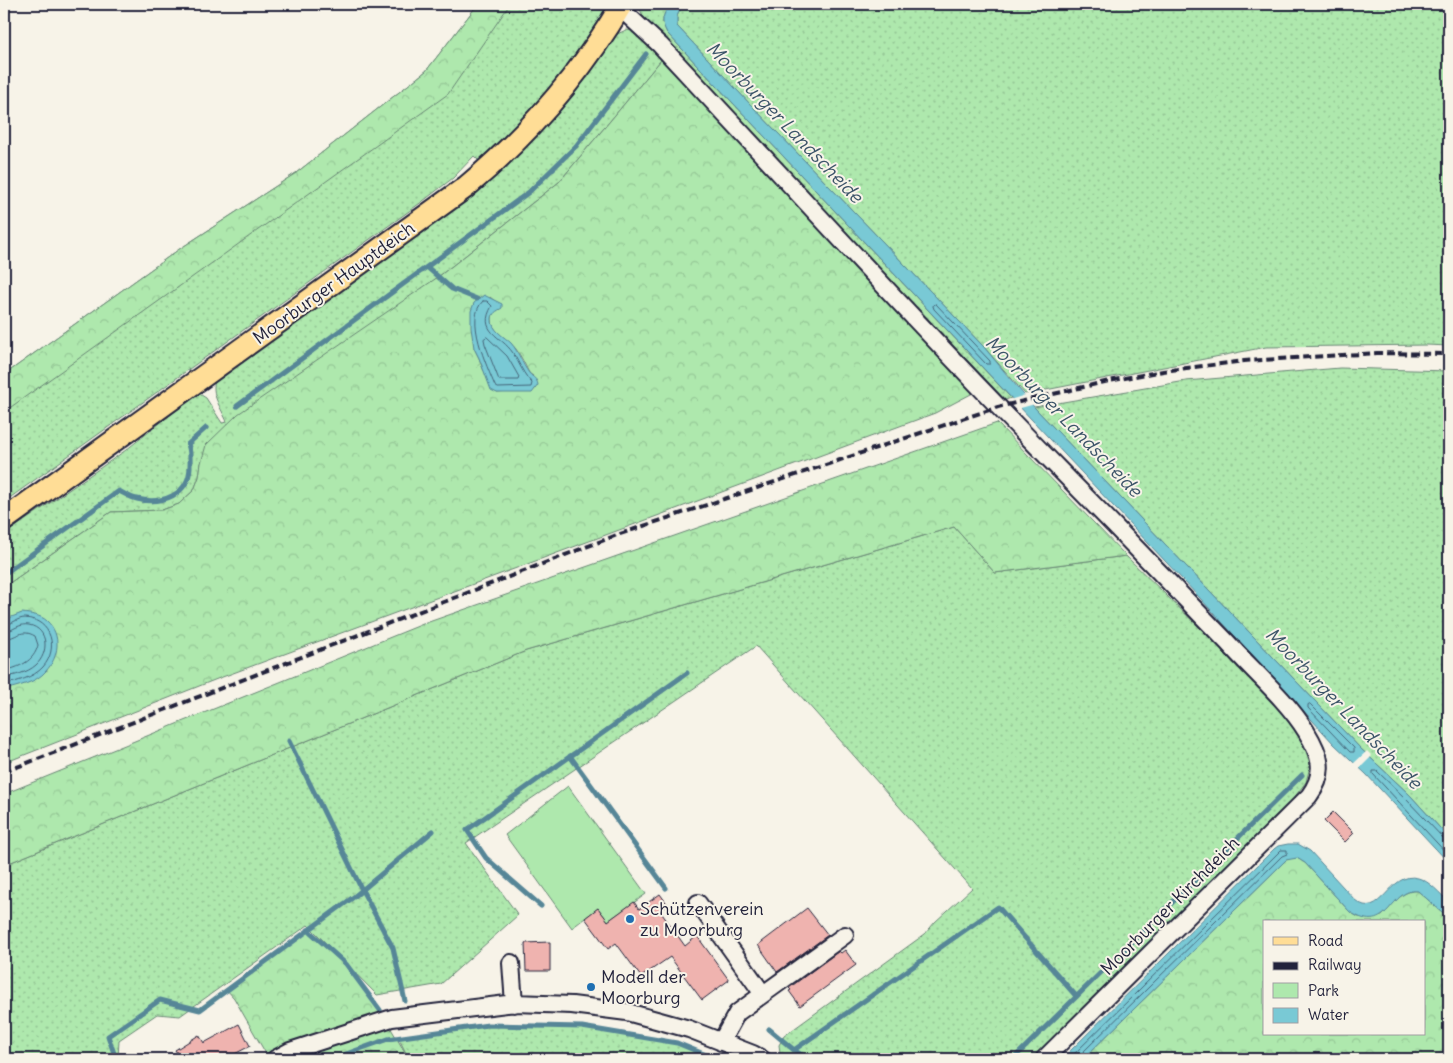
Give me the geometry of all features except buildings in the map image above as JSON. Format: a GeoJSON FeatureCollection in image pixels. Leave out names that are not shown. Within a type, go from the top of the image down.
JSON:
{"type":"FeatureCollection","features":[{"type":"Feature","properties":{"kind":"main road","name":"Moorburger Hauptdeich"},"geometry":{"type":"LineString","coordinates":[[4,520],[466,188],[518,140],[557,97],[588,57],[621,6]]}},
{"type":"Feature","properties":{"kind":"street","name":"Moorburger Kirchdeich"},"geometry":{"type":"LineString","coordinates":[[621,6],[660,44],[998,408],[1144,556],[1293,713],[1316,749],[1320,766],[1319,778],[1304,802],[1044,1059]]}},
{"type":"Feature","properties":{"kind":"street"},"geometry":{"type":"LineString","coordinates":[[698,904],[763,994]]}},
{"type":"Feature","properties":{"kind":"street"},"geometry":{"type":"LineString","coordinates":[[721,1042],[737,1013],[845,935]]}},
{"type":"Feature","properties":{"kind":"street"},"geometry":{"type":"LineString","coordinates":[[511,963],[514,1004]]}},
{"type":"Feature","properties":{"kind":"street"},"geometry":{"type":"LineString","coordinates":[[275,1059],[290,1051],[392,1018],[514,1004],[572,1005],[627,1012],[689,1029],[754,1054],[762,1059]]}},
{"type":"Feature","properties":{"kind":"green space"},"geometry":{"type":"Polygon","coordinates":[[[478,4],[613,4],[589,43],[523,124],[481,163],[474,156],[453,178],[423,201],[4,502],[4,375],[178,250],[296,173],[426,71],[478,4]]]}},
{"type":"Feature","properties":{"kind":"green space"},"geometry":{"type":"Polygon","coordinates":[[[478,4],[510,4],[448,94],[4,412],[4,375],[178,250],[296,173],[426,71],[478,4]]]}},
{"type":"Feature","properties":{"kind":"green space"},"geometry":{"type":"Polygon","coordinates":[[[639,4],[669,4],[663,18],[667,33],[1011,398],[1003,401],[653,29],[642,15],[639,4]]]}},
{"type":"Feature","properties":{"kind":"green space"},"geometry":{"type":"Polygon","coordinates":[[[683,4],[1449,4],[1449,346],[1266,347],[1025,394],[983,346],[677,26],[677,16],[683,4]]]}},
{"type":"Feature","properties":{"kind":"green space"},"geometry":{"type":"Polygon","coordinates":[[[626,30],[635,31],[656,48],[661,60],[559,182],[201,463],[199,477],[194,490],[179,504],[162,510],[111,512],[4,587],[4,535],[126,450],[198,393],[206,398],[222,423],[227,422],[215,395],[214,384],[216,379],[483,186],[526,146],[560,110],[615,35],[626,30]]]}},
{"type":"Feature","properties":{"kind":"green space"},"geometry":{"type":"Polygon","coordinates":[[[661,60],[944,352],[973,393],[935,413],[217,679],[4,763],[4,587],[111,512],[162,510],[179,504],[194,490],[206,445],[238,414],[438,277],[559,182],[661,60]],[[490,297],[474,348],[483,369],[497,393],[509,392],[533,376],[529,373],[516,349],[493,326],[492,317],[496,302],[490,297]]]}},
{"type":"Feature","properties":{"kind":"green space"},"geometry":{"type":"Polygon","coordinates":[[[1340,368],[1449,371],[1449,838],[1410,795],[1360,748],[1034,407],[1186,381],[1340,368]]]}},
{"type":"Feature","properties":{"kind":"green space"},"geometry":{"type":"Polygon","coordinates":[[[997,423],[1126,556],[995,573],[954,527],[526,651],[4,865],[4,794],[423,624],[997,423]]]}},
{"type":"Feature","properties":{"kind":"green space"},"geometry":{"type":"Polygon","coordinates":[[[954,527],[995,573],[1126,556],[1285,711],[1308,748],[1310,767],[1306,782],[1287,807],[1032,1059],[781,1059],[779,1045],[784,1036],[925,934],[935,922],[972,888],[756,646],[466,843],[518,915],[441,984],[377,995],[308,925],[180,1016],[157,1014],[119,1040],[118,1059],[4,1059],[4,865],[526,651],[954,527]]]}},
{"type":"Feature","properties":{"kind":"green space"},"geometry":{"type":"Polygon","coordinates":[[[568,786],[646,894],[608,921],[598,908],[572,928],[505,835],[568,786]]]}},
{"type":"Feature","properties":{"kind":"green space"},"geometry":{"type":"Polygon","coordinates":[[[1297,858],[1305,863],[1350,912],[1358,917],[1382,916],[1402,895],[1418,891],[1449,918],[1449,1059],[1083,1059],[1286,860],[1297,858]]]}},
{"type":"Feature","properties":{"kind":"green space"},"geometry":{"type":"Polygon","coordinates":[[[307,931],[346,964],[380,1010],[409,1059],[269,1059],[234,998],[226,989],[307,931]]]}},
{"type":"Feature","properties":{"kind":"green space"},"geometry":{"type":"Polygon","coordinates":[[[488,1025],[582,1027],[677,1043],[716,1059],[409,1059],[398,1037],[488,1025]]]}},
{"type":"Feature","properties":{"kind":"water"},"geometry":{"type":"Polygon","coordinates":[[[669,4],[683,4],[677,16],[677,26],[983,346],[1034,407],[1360,748],[1410,795],[1449,838],[1449,863],[1366,774],[1334,744],[1199,597],[667,33],[663,18],[669,4]]]}},
{"type":"Feature","properties":{"kind":"water"},"geometry":{"type":"Polygon","coordinates":[[[484,295],[502,304],[502,308],[493,315],[492,323],[496,330],[511,343],[529,373],[537,381],[538,385],[532,393],[497,393],[491,390],[474,348],[471,328],[471,311],[474,303],[484,295]]]}},
{"type":"Feature","properties":{"kind":"water"},"geometry":{"type":"Polygon","coordinates":[[[22,613],[42,617],[47,621],[57,639],[56,653],[54,659],[42,675],[26,684],[4,690],[4,622],[22,613]]]}},
{"type":"Feature","properties":{"kind":"water"},"geometry":{"type":"Polygon","coordinates":[[[1288,844],[1298,844],[1310,851],[1355,900],[1364,905],[1372,905],[1379,901],[1400,881],[1408,878],[1418,878],[1431,885],[1449,902],[1449,918],[1418,891],[1408,892],[1401,896],[1381,916],[1373,919],[1363,918],[1350,912],[1305,863],[1297,858],[1286,860],[1083,1059],[1062,1059],[1274,849],[1288,844]]]}},
{"type":"Feature","properties":{"kind":"pier"},"geometry":{"type":"Polygon","coordinates":[[[1028,394],[1035,404],[1017,409],[1010,400],[1028,394]]]}},
{"type":"Feature","properties":{"kind":"pier"},"geometry":{"type":"Polygon","coordinates":[[[1367,751],[1372,756],[1358,770],[1353,764],[1367,751]]]}},
{"type":"Feature","properties":{"kind":"waterway"},"geometry":{"type":"LineString","coordinates":[[237,406],[529,192],[576,146],[646,54]]}},
{"type":"Feature","properties":{"kind":"waterway"},"geometry":{"type":"LineString","coordinates":[[427,267],[452,289],[477,299]]}},
{"type":"Feature","properties":{"kind":"waterway"},"geometry":{"type":"LineString","coordinates":[[4,574],[119,491],[132,498],[146,500],[164,499],[179,491],[185,485],[190,467],[188,444],[206,428]]}},
{"type":"Feature","properties":{"kind":"waterway"},"geometry":{"type":"LineString","coordinates":[[541,906],[486,858],[467,830],[687,673]]}},
{"type":"Feature","properties":{"kind":"waterway"},"geometry":{"type":"LineString","coordinates":[[289,741],[362,890],[393,948],[405,1001]]}},
{"type":"Feature","properties":{"kind":"waterway"},"geometry":{"type":"LineString","coordinates":[[570,756],[666,888]]}},
{"type":"Feature","properties":{"kind":"waterway"},"geometry":{"type":"LineString","coordinates":[[1013,1059],[1302,775]]}},
{"type":"Feature","properties":{"kind":"waterway"},"geometry":{"type":"LineString","coordinates":[[116,1059],[108,1036],[160,1000],[200,1010],[355,896],[433,831]]}},
{"type":"Feature","properties":{"kind":"waterway"},"geometry":{"type":"LineString","coordinates":[[808,1059],[794,1050],[998,907],[1076,996]]}},
{"type":"Feature","properties":{"kind":"waterway"},"geometry":{"type":"LineString","coordinates":[[308,930],[346,964],[380,1010]]}},
{"type":"Feature","properties":{"kind":"waterway"},"geometry":{"type":"LineString","coordinates":[[332,1059],[388,1039],[488,1025],[582,1027],[677,1043],[716,1059]]}},
{"type":"Feature","properties":{"kind":"waterway"},"geometry":{"type":"LineString","coordinates":[[769,1029],[794,1050]]}},
{"type":"Feature","properties":{"kind":"railway"},"geometry":{"type":"LineString","coordinates":[[4,772],[617,535],[998,407],[1109,381],[1163,371],[1244,361],[1377,353],[1449,354]]}},
{"type":"Feature","properties":{"kind":"place","name":"Schützenverein zu Moorburg"},"geometry":{"type":"Point","coordinates":[630,919]}},
{"type":"Feature","properties":{"kind":"place","name":"Modell der Moorburg"},"geometry":{"type":"Point","coordinates":[591,987]}},
{"type":"Feature","properties":{"kind":"water label","name":"Moorburger Landscheide"},"geometry":{"type":"Point","coordinates":[785,122]}},
{"type":"Feature","properties":{"kind":"water label","name":"Moorburger Landscheide"},"geometry":{"type":"Point","coordinates":[1064,416]}},
{"type":"Feature","properties":{"kind":"water label","name":"Moorburger Landscheide"},"geometry":{"type":"Point","coordinates":[1344,708]}}]}
